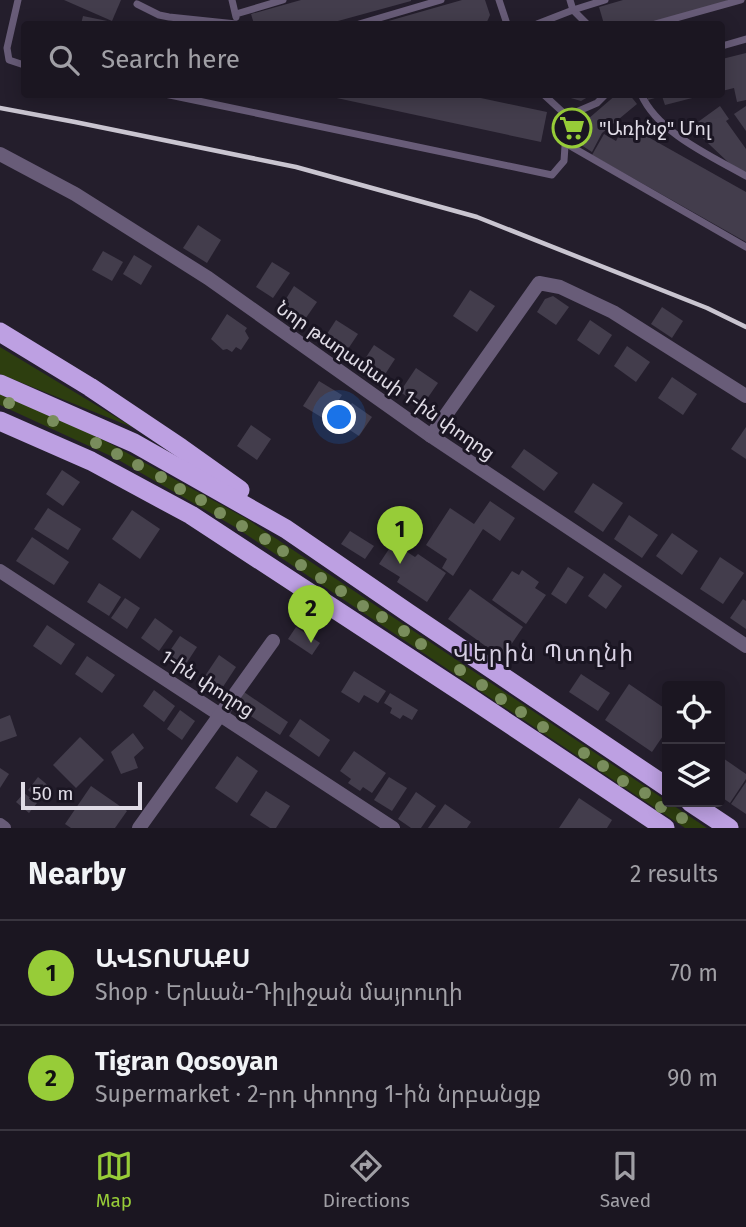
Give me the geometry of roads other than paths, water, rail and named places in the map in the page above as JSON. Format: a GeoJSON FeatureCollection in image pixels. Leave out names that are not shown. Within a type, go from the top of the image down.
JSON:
{"type":"FeatureCollection","features":[{"type":"Feature","properties":{"kind":"highway"},"geometry":{"type":"LineString","coordinates":[[0,332],[90,387],[181,448],[241,491],[286,529]]}},
{"type":"Feature","properties":{"kind":"highway"},"geometry":{"type":"LineString","coordinates":[[0,384],[134,443],[286,529],[662,784]]}},
{"type":"Feature","properties":{"kind":"highway"},"geometry":{"type":"LineString","coordinates":[[0,421],[91,461],[191,515],[665,828]]}},
{"type":"Feature","properties":{"kind":"highway"},"geometry":{"type":"LineString","coordinates":[[698,807],[729,828]]}},
{"type":"Feature","properties":{"kind":"street","name":"Նոր թաղամասի 1-ին փողոց"},"geometry":{"type":"LineString","coordinates":[[0,153],[75,194],[208,278],[431,436],[746,646]]}},
{"type":"Feature","properties":{"kind":"street"},"geometry":{"type":"LineString","coordinates":[[431,436],[539,283],[560,287],[613,312],[746,396]]}},
{"type":"Feature","properties":{"kind":"street","name":"1-ին փողոց"},"geometry":{"type":"LineString","coordinates":[[0,571],[393,828]]}},
{"type":"Feature","properties":{"kind":"street"},"geometry":{"type":"LineString","coordinates":[[139,828],[273,641]]}},
{"type":"Feature","properties":{"kind":"street"},"geometry":{"type":"LineString","coordinates":[[0,825],[4,828]]}},
{"type":"Feature","properties":{"kind":"lane"},"geometry":{"type":"LineString","coordinates":[[18,0],[3,46],[9,60],[21,64]]}},
{"type":"Feature","properties":{"kind":"lane"},"geometry":{"type":"LineString","coordinates":[[232,0],[237,21]]}},
{"type":"Feature","properties":{"kind":"lane"},"geometry":{"type":"LineString","coordinates":[[236,14],[283,0]]}},
{"type":"Feature","properties":{"kind":"lane"},"geometry":{"type":"LineString","coordinates":[[369,21],[441,0]]}},
{"type":"Feature","properties":{"kind":"lane"},"geometry":{"type":"LineString","coordinates":[[499,0],[506,21]]}},
{"type":"Feature","properties":{"kind":"lane"},"geometry":{"type":"LineString","coordinates":[[570,0],[573,10],[584,21]]}},
{"type":"Feature","properties":{"kind":"lane"},"geometry":{"type":"LineString","coordinates":[[545,21],[605,0]]}},
{"type":"Feature","properties":{"kind":"lane"},"geometry":{"type":"LineString","coordinates":[[666,21],[741,0]]}},
{"type":"Feature","properties":{"kind":"lane"},"geometry":{"type":"LineString","coordinates":[[137,4],[159,15],[208,21]]}},
{"type":"Feature","properties":{"kind":"lane"},"geometry":{"type":"LineString","coordinates":[[725,45],[746,39]]}},
{"type":"Feature","properties":{"kind":"lane"},"geometry":{"type":"LineString","coordinates":[[183,98],[552,175],[564,161],[567,117]]}},
{"type":"Feature","properties":{"kind":"lane"},"geometry":{"type":"LineString","coordinates":[[547,98],[567,117]]}},
{"type":"Feature","properties":{"kind":"lane"},"geometry":{"type":"LineString","coordinates":[[567,117],[602,98]]}},
{"type":"Feature","properties":{"kind":"lane"},"geometry":{"type":"LineString","coordinates":[[643,98],[653,114],[675,134],[746,176]]}},
{"type":"Feature","properties":{"kind":"lane"},"geometry":{"type":"LineString","coordinates":[[565,143],[746,247]]}},
{"type":"Feature","properties":{"kind":"railway"},"geometry":{"type":"LineString","coordinates":[[0,108],[296,167],[477,217],[707,308],[746,327]]}},
{"type":"Feature","properties":{"kind":"place","name":"\"Առինջ\" Մոլ"},"geometry":{"type":"Point","coordinates":[572,128]}},
{"type":"Feature","properties":{"kind":"place","name":"ԱՎՏՈՄԱՔՍ"},"geometry":{"type":"Point","coordinates":[400,564]}},
{"type":"Feature","properties":{"kind":"place","name":"Tigran Qosoyan"},"geometry":{"type":"Point","coordinates":[311,643]}},
{"type":"Feature","properties":{"kind":"district","name":"Վերին Պտղնի"},"geometry":{"type":"Point","coordinates":[544,653]}}]}
